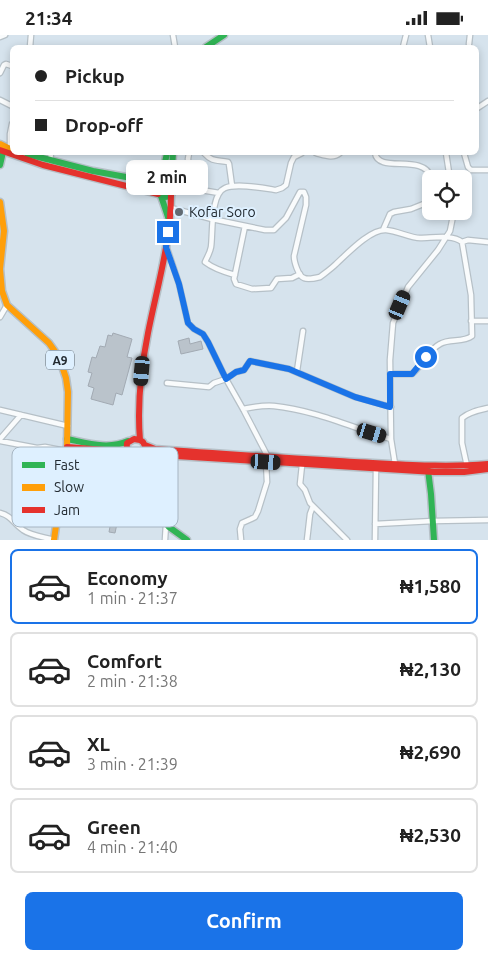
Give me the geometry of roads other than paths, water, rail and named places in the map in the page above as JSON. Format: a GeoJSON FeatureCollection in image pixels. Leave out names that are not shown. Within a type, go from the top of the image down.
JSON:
{"type":"FeatureCollection","features":[{"type":"Feature","properties":{"kind":"main road"},"geometry":{"type":"LineString","coordinates":[[209,45],[224,35]]}},
{"type":"Feature","properties":{"kind":"main road"},"geometry":{"type":"LineString","coordinates":[[0,165],[5,149]]}},
{"type":"Feature","properties":{"kind":"main road"},"geometry":{"type":"LineString","coordinates":[[19,155],[43,165],[165,197],[171,194]]}},
{"type":"Feature","properties":{"kind":"main road"},"geometry":{"type":"LineString","coordinates":[[28,155],[93,171],[160,182],[167,181],[172,184]]}},
{"type":"Feature","properties":{"kind":"main road"},"geometry":{"type":"LineString","coordinates":[[167,155],[160,182],[156,188],[169,221]]}},
{"type":"Feature","properties":{"kind":"main road"},"geometry":{"type":"LineString","coordinates":[[126,447],[138,419],[142,371],[148,333],[165,257],[173,189],[173,155]]}},
{"type":"Feature","properties":{"kind":"main road"},"geometry":{"type":"LineString","coordinates":[[0,202],[3,218],[0,275],[4,306]]}},
{"type":"Feature","properties":{"kind":"main road","name":"A9"},"geometry":{"type":"LineString","coordinates":[[4,306],[41,335],[59,357],[66,378],[68,392],[66,447]]}},
{"type":"Feature","properties":{"kind":"main road"},"geometry":{"type":"LineString","coordinates":[[138,419],[146,447]]}},
{"type":"Feature","properties":{"kind":"main road"},"geometry":{"type":"LineString","coordinates":[[67,439],[112,445],[134,439],[152,447]]}},
{"type":"Feature","properties":{"kind":"main road"},"geometry":{"type":"LineString","coordinates":[[178,451],[267,459],[302,465],[431,469],[488,464]]}},
{"type":"Feature","properties":{"kind":"main road"},"geometry":{"type":"LineString","coordinates":[[178,456],[395,464],[464,472],[488,469]]}},
{"type":"Feature","properties":{"kind":"main road"},"geometry":{"type":"LineString","coordinates":[[431,469],[434,540]]}},
{"type":"Feature","properties":{"kind":"main road","name":"A9"},"geometry":{"type":"LineString","coordinates":[[54,540],[56,527]]}},
{"type":"Feature","properties":{"kind":"main road"},"geometry":{"type":"LineString","coordinates":[[169,527],[187,540]]}},
{"type":"Feature","properties":{"kind":"street"},"geometry":{"type":"LineString","coordinates":[[0,37],[5,35]]}},
{"type":"Feature","properties":{"kind":"street"},"geometry":{"type":"LineString","coordinates":[[469,44],[470,35]]}},
{"type":"Feature","properties":{"kind":"street"},"geometry":{"type":"LineString","coordinates":[[0,73],[4,65],[10,65]]}},
{"type":"Feature","properties":{"kind":"street"},"geometry":{"type":"LineString","coordinates":[[5,149],[10,134]]}},
{"type":"Feature","properties":{"kind":"street"},"geometry":{"type":"LineString","coordinates":[[50,161],[51,155]]}},
{"type":"Feature","properties":{"kind":"street"},"geometry":{"type":"LineString","coordinates":[[189,155],[191,187],[220,193]]}},
{"type":"Feature","properties":{"kind":"street"},"geometry":{"type":"LineString","coordinates":[[206,155],[214,161],[229,164],[232,187]]}},
{"type":"Feature","properties":{"kind":"street"},"geometry":{"type":"LineString","coordinates":[[235,275],[213,268],[205,262],[210,249],[212,219],[221,190],[232,187],[276,190],[282,188],[286,185],[291,163],[294,157],[298,155]]}},
{"type":"Feature","properties":{"kind":"street"},"geometry":{"type":"LineString","coordinates":[[376,155],[379,161],[385,163],[411,164],[426,170]]}},
{"type":"Feature","properties":{"kind":"street"},"geometry":{"type":"LineString","coordinates":[[446,155],[449,170]]}},
{"type":"Feature","properties":{"kind":"street"},"geometry":{"type":"LineString","coordinates":[[465,155],[468,167],[471,170],[488,170]]}},
{"type":"Feature","properties":{"kind":"street"},"geometry":{"type":"LineString","coordinates":[[171,208],[245,226],[265,230],[274,229],[286,218],[300,192],[304,192],[306,205],[294,256],[295,263],[304,278],[320,277],[363,240],[374,233],[384,230],[419,238],[438,236],[459,239],[462,242],[471,295],[472,334],[470,338],[439,344],[412,374],[390,374]]}},
{"type":"Feature","properties":{"kind":"street"},"geometry":{"type":"LineString","coordinates":[[384,230],[390,214],[422,205]]}},
{"type":"Feature","properties":{"kind":"street"},"geometry":{"type":"LineString","coordinates":[[395,464],[391,439],[390,407],[393,323],[408,287],[438,250],[450,231],[452,220]]}},
{"type":"Feature","properties":{"kind":"street"},"geometry":{"type":"LineString","coordinates":[[245,226],[234,279],[236,283],[252,289],[270,288],[277,279],[292,278],[300,274]]}},
{"type":"Feature","properties":{"kind":"street"},"geometry":{"type":"LineString","coordinates":[[462,242],[468,240],[488,242]]}},
{"type":"Feature","properties":{"kind":"street"},"geometry":{"type":"LineString","coordinates":[[166,247],[179,284],[188,323],[203,334],[208,342],[267,459],[268,482],[255,517],[242,523],[240,540]]}},
{"type":"Feature","properties":{"kind":"street"},"geometry":{"type":"LineString","coordinates":[[0,317],[4,306]]}},
{"type":"Feature","properties":{"kind":"street"},"geometry":{"type":"LineString","coordinates":[[471,321],[487,321],[488,315]]}},
{"type":"Feature","properties":{"kind":"street"},"geometry":{"type":"LineString","coordinates":[[297,371],[303,331]]}},
{"type":"Feature","properties":{"kind":"street"},"geometry":{"type":"LineString","coordinates":[[167,383],[208,388],[236,372],[244,370],[250,361],[297,371],[355,397],[390,407]]}},
{"type":"Feature","properties":{"kind":"street"},"geometry":{"type":"LineString","coordinates":[[243,409],[266,406],[282,408],[328,419],[391,439]]}},
{"type":"Feature","properties":{"kind":"street"},"geometry":{"type":"LineString","coordinates":[[467,466],[462,443],[462,419],[464,416],[488,408]]}},
{"type":"Feature","properties":{"kind":"street"},"geometry":{"type":"LineString","coordinates":[[0,410],[68,426]]}},
{"type":"Feature","properties":{"kind":"street"},"geometry":{"type":"LineString","coordinates":[[21,415],[0,440],[33,447]]}},
{"type":"Feature","properties":{"kind":"street"},"geometry":{"type":"LineString","coordinates":[[302,465],[300,484],[305,490],[309,501],[347,540]]}},
{"type":"Feature","properties":{"kind":"street"},"geometry":{"type":"LineString","coordinates":[[375,540],[376,468]]}},
{"type":"Feature","properties":{"kind":"street"},"geometry":{"type":"LineString","coordinates":[[307,540],[313,505]]}},
{"type":"Feature","properties":{"kind":"street"},"geometry":{"type":"LineString","coordinates":[[0,513],[7,515],[12,521]]}},
{"type":"Feature","properties":{"kind":"street"},"geometry":{"type":"LineString","coordinates":[[374,524],[488,520]]}},
{"type":"Feature","properties":{"kind":"street"},"geometry":{"type":"LineString","coordinates":[[19,527],[33,535],[54,540]]}},
{"type":"Feature","properties":{"kind":"street"},"geometry":{"type":"LineString","coordinates":[[165,540],[166,527]]}},
{"type":"Feature","properties":{"kind":"place","name":"Kofar Soro"},"geometry":{"type":"Point","coordinates":[179,212]}}]}
